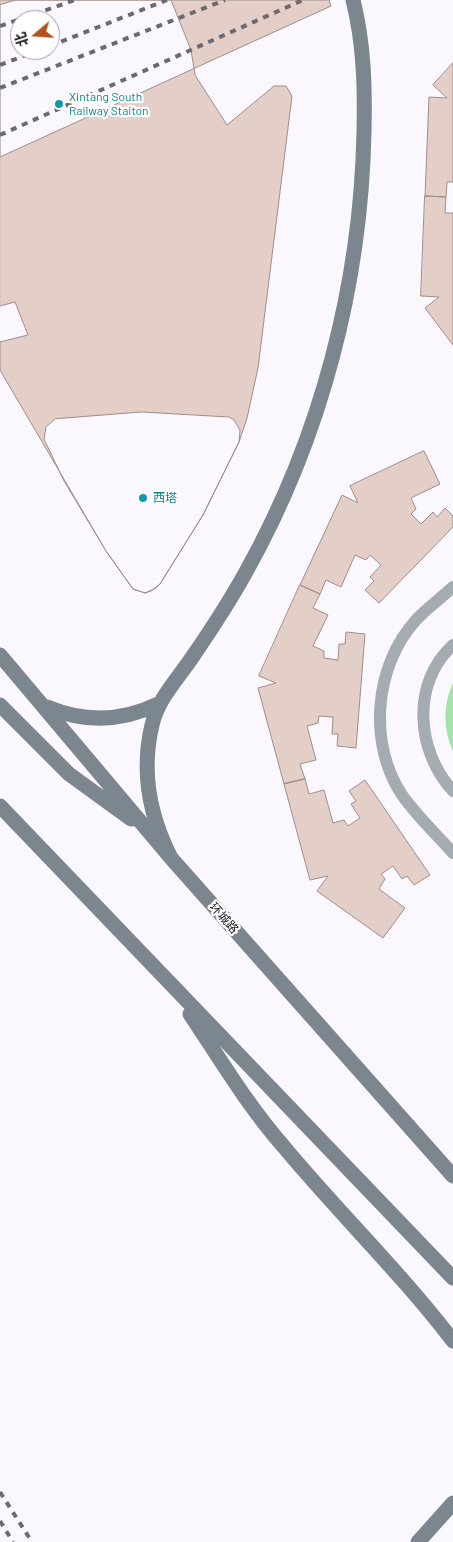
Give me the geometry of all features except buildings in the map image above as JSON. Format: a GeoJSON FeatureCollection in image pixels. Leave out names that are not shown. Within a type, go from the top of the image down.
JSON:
{"type":"FeatureCollection","features":[{"type":"Feature","properties":{"kind":"main road"},"geometry":{"type":"LineString","coordinates":[[171,858],[160,838],[149,793],[148,748],[158,704],[220,616],[248,569],[294,472],[329,369],[352,263],[364,156],[363,47],[353,0]]}},
{"type":"Feature","properties":{"kind":"main road","name":"环城路"},"geometry":{"type":"LineString","coordinates":[[0,656],[171,858],[453,1176]]}},
{"type":"Feature","properties":{"kind":"main road"},"geometry":{"type":"LineString","coordinates":[[43,706],[63,714],[94,720],[129,716],[158,704]]}},
{"type":"Feature","properties":{"kind":"main road"},"geometry":{"type":"LineString","coordinates":[[0,705],[69,774],[147,830]]}},
{"type":"Feature","properties":{"kind":"main road"},"geometry":{"type":"LineString","coordinates":[[0,806],[453,1278]]}},
{"type":"Feature","properties":{"kind":"main road"},"geometry":{"type":"LineString","coordinates":[[168,982],[250,1105],[284,1147],[383,1257],[453,1342]]}},
{"type":"Feature","properties":{"kind":"main road"},"geometry":{"type":"LineString","coordinates":[[418,1542],[453,1503]]}},
{"type":"Feature","properties":{"kind":"lane"},"geometry":{"type":"LineString","coordinates":[[453,587],[416,621],[400,643],[389,666],[382,692],[380,718],[382,745],[390,770],[402,794],[418,815],[453,853]]}},
{"type":"Feature","properties":{"kind":"lane"},"geometry":{"type":"LineString","coordinates":[[453,644],[437,665],[429,681],[424,700],[423,718],[430,754],[438,772],[453,791]]}},
{"type":"Feature","properties":{"kind":"green space"},"geometry":{"type":"Polygon","coordinates":[[[453,683],[453,751],[447,734],[446,708],[453,683]]]}},
{"type":"Feature","properties":{"kind":"railway"},"geometry":{"type":"LineString","coordinates":[[0,26],[75,0]]}},
{"type":"Feature","properties":{"kind":"railway"},"geometry":{"type":"LineString","coordinates":[[60,42],[167,0]]}},
{"type":"Feature","properties":{"kind":"railway"},"geometry":{"type":"LineString","coordinates":[[0,88],[225,0]]}},
{"type":"Feature","properties":{"kind":"railway"},"geometry":{"type":"LineString","coordinates":[[0,135],[303,0]]}},
{"type":"Feature","properties":{"kind":"railway"},"geometry":{"type":"LineString","coordinates":[[0,65],[13,60]]}},
{"type":"Feature","properties":{"kind":"railway"},"geometry":{"type":"LineString","coordinates":[[0,1492],[32,1542]]}},
{"type":"Feature","properties":{"kind":"railway"},"geometry":{"type":"LineString","coordinates":[[0,1521],[13,1542]]}},
{"type":"Feature","properties":{"kind":"place","name":"Xintang South Railway Staiton"},"geometry":{"type":"Point","coordinates":[59,104]}},
{"type":"Feature","properties":{"kind":"place","name":"西塔"},"geometry":{"type":"Point","coordinates":[143,498]}}]}
